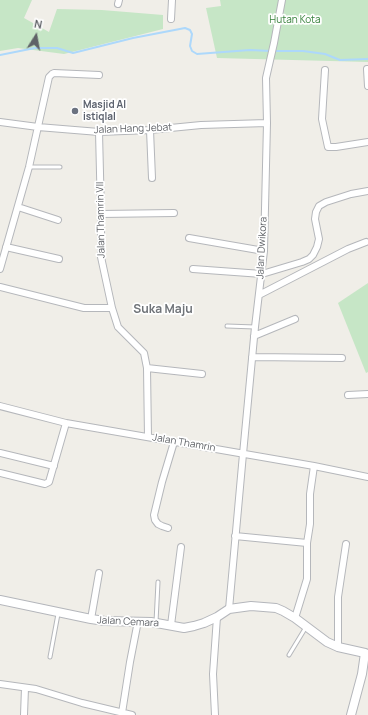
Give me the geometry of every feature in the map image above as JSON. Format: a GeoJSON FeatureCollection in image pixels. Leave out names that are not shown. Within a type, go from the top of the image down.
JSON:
{"type":"FeatureCollection","features":[{"type":"Feature","properties":{"kind":"street"},"geometry":{"type":"LineString","coordinates":[[171,20],[172,0]]}},
{"type":"Feature","properties":{"kind":"street","name":"Jalan Dwikora"},"geometry":{"type":"LineString","coordinates":[[243,454],[254,336],[264,251],[267,123],[266,78],[282,0]]}},
{"type":"Feature","properties":{"kind":"street"},"geometry":{"type":"LineString","coordinates":[[367,69],[368,86]]}},
{"type":"Feature","properties":{"kind":"street"},"geometry":{"type":"LineString","coordinates":[[325,70],[322,119],[328,146],[336,147],[368,142]]}},
{"type":"Feature","properties":{"kind":"street"},"geometry":{"type":"LineString","coordinates":[[0,269],[29,167],[49,77],[54,73],[99,75]]}},
{"type":"Feature","properties":{"kind":"street","name":"Jalan Hang Jebat"},"geometry":{"type":"LineString","coordinates":[[0,122],[99,132],[150,130],[201,125],[267,123]]}},
{"type":"Feature","properties":{"kind":"street"},"geometry":{"type":"LineString","coordinates":[[150,130],[152,178]]}},
{"type":"Feature","properties":{"kind":"street","name":"Jalan Thamrin VII"},"geometry":{"type":"LineString","coordinates":[[99,132],[101,257],[112,308],[118,327],[144,353],[147,368],[148,437]]}},
{"type":"Feature","properties":{"kind":"street"},"geometry":{"type":"LineString","coordinates":[[193,269],[262,274],[302,262],[313,255],[317,247],[319,239],[315,218],[319,206],[326,202],[351,194],[368,191]]}},
{"type":"Feature","properties":{"kind":"street"},"geometry":{"type":"LineString","coordinates":[[18,207],[58,220]]}},
{"type":"Feature","properties":{"kind":"street"},"geometry":{"type":"LineString","coordinates":[[101,214],[174,213]]}},
{"type":"Feature","properties":{"kind":"street"},"geometry":{"type":"LineString","coordinates":[[189,238],[264,251]]}},
{"type":"Feature","properties":{"kind":"street"},"geometry":{"type":"LineString","coordinates":[[259,295],[348,249],[366,242]]}},
{"type":"Feature","properties":{"kind":"street"},"geometry":{"type":"LineString","coordinates":[[6,247],[59,259]]}},
{"type":"Feature","properties":{"kind":"street"},"geometry":{"type":"LineString","coordinates":[[0,287],[84,308],[112,308]]}},
{"type":"Feature","properties":{"kind":"street"},"geometry":{"type":"LineString","coordinates":[[254,336],[295,319]]}},
{"type":"Feature","properties":{"kind":"street"},"geometry":{"type":"LineString","coordinates":[[252,357],[342,358]]}},
{"type":"Feature","properties":{"kind":"street"},"geometry":{"type":"LineString","coordinates":[[147,368],[202,374]]}},
{"type":"Feature","properties":{"kind":"street"},"geometry":{"type":"LineString","coordinates":[[348,395],[368,394]]}},
{"type":"Feature","properties":{"kind":"street","name":"Jalan Thamrin"},"geometry":{"type":"LineString","coordinates":[[0,406],[66,422],[368,477]]}},
{"type":"Feature","properties":{"kind":"street"},"geometry":{"type":"LineString","coordinates":[[0,473],[45,484],[49,482],[66,422]]}},
{"type":"Feature","properties":{"kind":"street"},"geometry":{"type":"LineString","coordinates":[[168,528],[158,524],[154,515],[174,442]]}},
{"type":"Feature","properties":{"kind":"street"},"geometry":{"type":"LineString","coordinates":[[0,453],[54,466]]}},
{"type":"Feature","properties":{"kind":"street"},"geometry":{"type":"LineString","coordinates":[[229,609],[243,454]]}},
{"type":"Feature","properties":{"kind":"street"},"geometry":{"type":"LineString","coordinates":[[295,618],[307,579],[307,543],[310,524],[310,494],[314,466]]}},
{"type":"Feature","properties":{"kind":"street"},"geometry":{"type":"LineString","coordinates":[[235,536],[307,543]]}},
{"type":"Feature","properties":{"kind":"street"},"geometry":{"type":"LineString","coordinates":[[338,647],[338,597],[346,544]]}},
{"type":"Feature","properties":{"kind":"street"},"geometry":{"type":"LineString","coordinates":[[171,625],[181,547]]}},
{"type":"Feature","properties":{"kind":"street"},"geometry":{"type":"LineString","coordinates":[[91,619],[99,573]]}},
{"type":"Feature","properties":{"kind":"street","name":"Jalan Cemara"},"geometry":{"type":"LineString","coordinates":[[0,600],[91,619],[105,621],[156,622],[184,628],[194,626],[217,617],[229,609],[251,606],[276,608],[295,618],[327,642],[338,647],[367,653]]}},
{"type":"Feature","properties":{"kind":"street"},"geometry":{"type":"LineString","coordinates":[[215,715],[213,674],[217,617]]}},
{"type":"Feature","properties":{"kind":"street"},"geometry":{"type":"LineString","coordinates":[[122,713],[138,621]]}},
{"type":"Feature","properties":{"kind":"street"},"geometry":{"type":"LineString","coordinates":[[351,715],[367,653]]}},
{"type":"Feature","properties":{"kind":"street"},"geometry":{"type":"LineString","coordinates":[[0,684],[36,689],[105,712],[132,715]]}},
{"type":"Feature","properties":{"kind":"street"},"geometry":{"type":"LineString","coordinates":[[24,715],[25,688]]}},
{"type":"Feature","properties":{"kind":"lane"},"geometry":{"type":"LineString","coordinates":[[29,167],[60,167]]}},
{"type":"Feature","properties":{"kind":"lane"},"geometry":{"type":"LineString","coordinates":[[227,326],[255,327]]}},
{"type":"Feature","properties":{"kind":"lane"},"geometry":{"type":"LineString","coordinates":[[156,622],[158,582]]}},
{"type":"Feature","properties":{"kind":"lane"},"geometry":{"type":"LineString","coordinates":[[50,657],[58,612]]}},
{"type":"Feature","properties":{"kind":"lane"},"geometry":{"type":"LineString","coordinates":[[289,655],[306,627]]}},
{"type":"Feature","properties":{"kind":"green space"},"geometry":{"type":"Polygon","coordinates":[[[0,0],[32,0],[24,18],[49,32],[57,9],[102,10],[163,15],[163,29],[64,54],[18,48],[0,51],[0,0]]]}},
{"type":"Feature","properties":{"kind":"green space","name":"Hutan Kota"},"geometry":{"type":"Polygon","coordinates":[[[220,0],[368,0],[368,62],[217,58],[206,8],[221,6],[220,0]]]}},
{"type":"Feature","properties":{"kind":"green space"},"geometry":{"type":"Polygon","coordinates":[[[368,283],[368,372],[366,373],[338,303],[368,283]]]}},
{"type":"Feature","properties":{"kind":"waterway"},"geometry":{"type":"LineString","coordinates":[[0,55],[35,48],[57,48],[73,53],[133,38],[185,28],[190,30],[192,34],[190,46],[192,51],[197,54],[250,50],[270,51]]}},
{"type":"Feature","properties":{"kind":"waterway"},"geometry":{"type":"LineString","coordinates":[[274,51],[303,51],[325,54],[340,60],[368,59]]}},
{"type":"Feature","properties":{"kind":"place","name":"Masjid Al istiqlal"},"geometry":{"type":"Point","coordinates":[75,111]}},
{"type":"Feature","properties":{"kind":"district","name":"Suka Maju"},"geometry":{"type":"Point","coordinates":[163,310]}}]}
